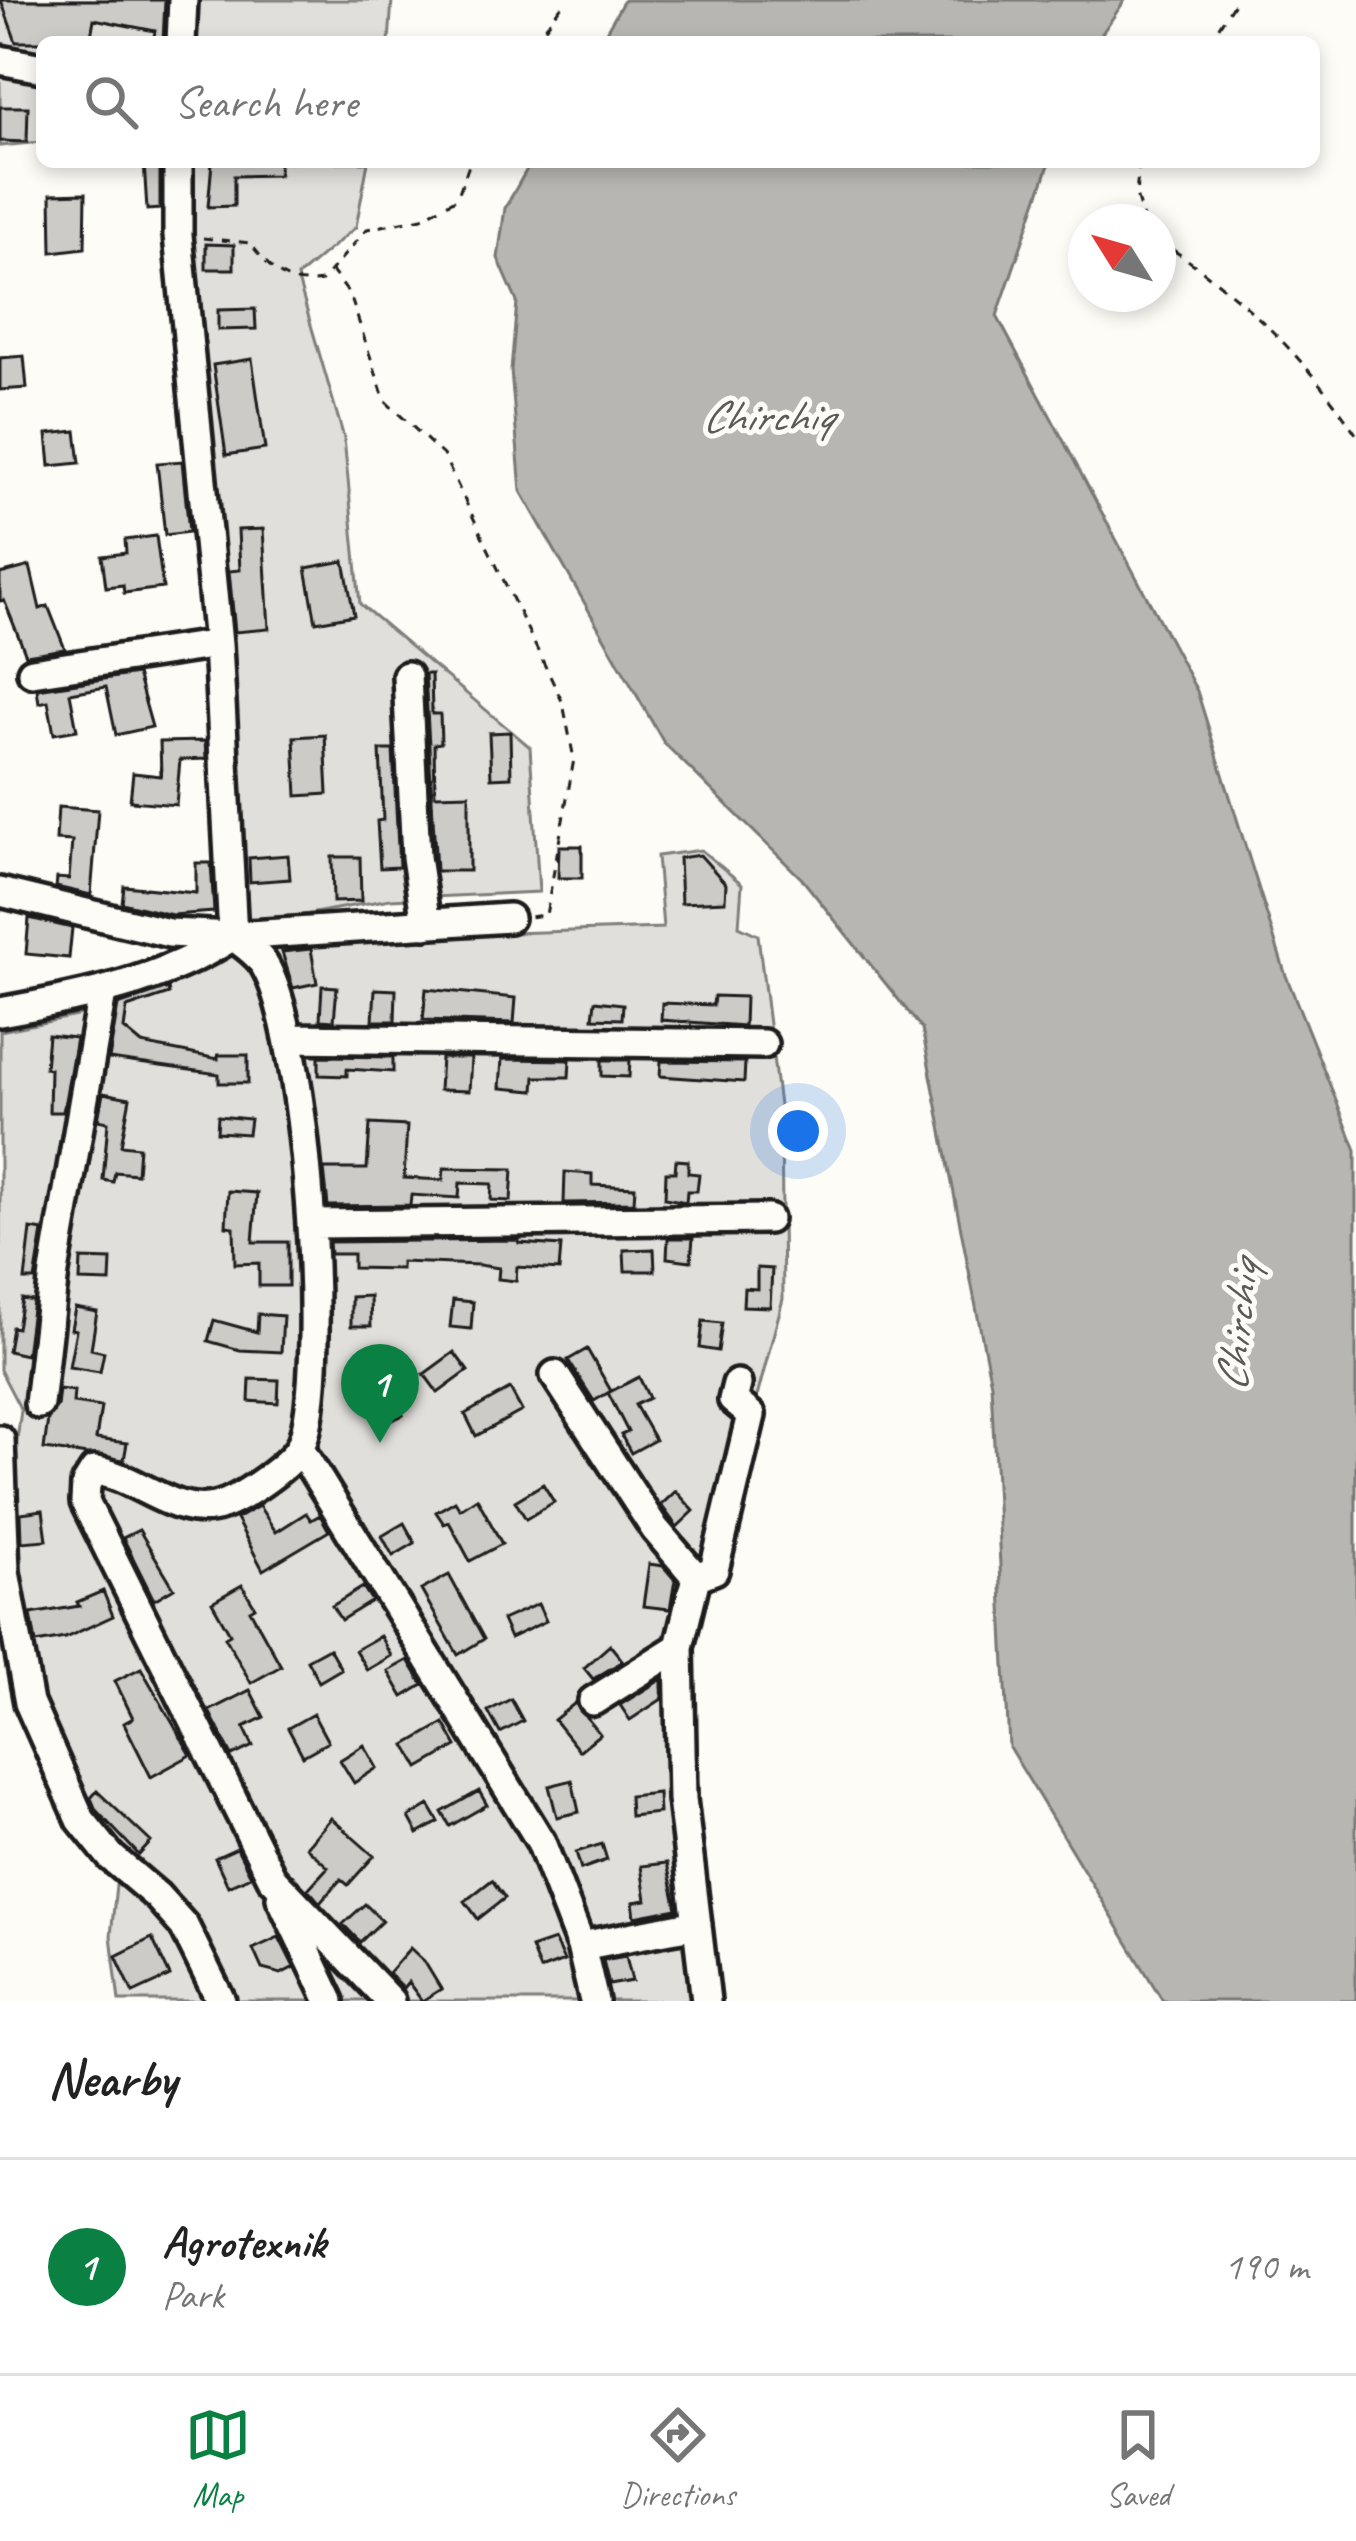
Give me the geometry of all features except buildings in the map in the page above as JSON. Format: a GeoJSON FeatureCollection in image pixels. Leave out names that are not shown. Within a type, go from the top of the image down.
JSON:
{"type":"FeatureCollection","features":[{"type":"Feature","properties":{"kind":"street"},"geometry":{"type":"LineString","coordinates":[[181,36],[183,0]]}},
{"type":"Feature","properties":{"kind":"street"},"geometry":{"type":"LineString","coordinates":[[0,60],[36,67]]}},
{"type":"Feature","properties":{"kind":"street"},"geometry":{"type":"LineString","coordinates":[[178,168],[178,235],[218,644],[233,936],[263,962],[290,1038],[313,1225],[312,1405],[300,1449],[269,1477],[221,1506],[197,1509],[157,1496],[116,1473],[94,1471],[86,1484],[85,1502],[330,2001]]}},
{"type":"Feature","properties":{"kind":"street"},"geometry":{"type":"LineString","coordinates":[[32,673],[218,644]]}},
{"type":"Feature","properties":{"kind":"street"},"geometry":{"type":"LineString","coordinates":[[407,676],[416,857],[426,924]]}},
{"type":"Feature","properties":{"kind":"street"},"geometry":{"type":"LineString","coordinates":[[0,892],[169,933],[233,936],[509,918]]}},
{"type":"Feature","properties":{"kind":"street"},"geometry":{"type":"LineString","coordinates":[[0,1012],[102,993],[164,973],[233,936]]}},
{"type":"Feature","properties":{"kind":"street"},"geometry":{"type":"LineString","coordinates":[[39,1404],[54,1272],[102,993]]}},
{"type":"Feature","properties":{"kind":"street"},"geometry":{"type":"LineString","coordinates":[[290,1038],[763,1044]]}},
{"type":"Feature","properties":{"kind":"street"},"geometry":{"type":"LineString","coordinates":[[313,1225],[768,1219]]}},
{"type":"Feature","properties":{"kind":"street"},"geometry":{"type":"LineString","coordinates":[[555,1375],[655,1528],[696,1577]]}},
{"type":"Feature","properties":{"kind":"street"},"geometry":{"type":"LineString","coordinates":[[696,1577],[714,1570],[751,1415],[734,1400],[737,1384]]}},
{"type":"Feature","properties":{"kind":"street"},"geometry":{"type":"LineString","coordinates":[[0,1440],[4,1572],[29,1703],[81,1820],[111,1857],[184,1926],[221,2001]]}},
{"type":"Feature","properties":{"kind":"street"},"geometry":{"type":"LineString","coordinates":[[300,1449],[541,1843],[581,1946],[593,2001]]}},
{"type":"Feature","properties":{"kind":"street"},"geometry":{"type":"LineString","coordinates":[[696,1577],[680,1647],[682,1799],[706,2001]]}},
{"type":"Feature","properties":{"kind":"street"},"geometry":{"type":"LineString","coordinates":[[593,1701],[680,1647]]}},
{"type":"Feature","properties":{"kind":"street"},"geometry":{"type":"LineString","coordinates":[[272,1878],[390,2001]]}},
{"type":"Feature","properties":{"kind":"street"},"geometry":{"type":"LineString","coordinates":[[581,1946],[697,1924]]}},
{"type":"Feature","properties":{"kind":"path"},"geometry":{"type":"LineString","coordinates":[[539,36],[566,0]]}},
{"type":"Feature","properties":{"kind":"path"},"geometry":{"type":"LineString","coordinates":[[1213,36],[1236,0]]}},
{"type":"Feature","properties":{"kind":"path"},"geometry":{"type":"LineString","coordinates":[[178,235],[250,243],[284,279],[302,284],[322,281],[367,229],[422,218],[457,198],[468,168]]}},
{"type":"Feature","properties":{"kind":"path"},"geometry":{"type":"LineString","coordinates":[[1138,168],[1139,204]]}},
{"type":"Feature","properties":{"kind":"path"},"geometry":{"type":"LineString","coordinates":[[1176,253],[1244,301],[1323,383],[1356,434]]}},
{"type":"Feature","properties":{"kind":"path"},"geometry":{"type":"LineString","coordinates":[[331,269],[350,295],[385,401],[442,455],[562,704],[574,759],[546,915],[509,918]]}},
{"type":"Feature","properties":{"kind":"shaded area"},"geometry":{"type":"Polygon","coordinates":[[[0,0],[392,0],[389,36],[36,36],[36,143],[0,146],[0,0]]]}},
{"type":"Feature","properties":{"kind":"shaded area"},"geometry":{"type":"Polygon","coordinates":[[[186,168],[367,168],[356,227],[297,277],[344,438],[360,604],[530,747],[539,892],[390,899],[244,926],[186,168]]]}},
{"type":"Feature","properties":{"kind":"shaded area"},"geometry":{"type":"Polygon","coordinates":[[[701,850],[742,884],[739,926],[758,935],[781,1122],[783,1299],[678,1694],[722,2001],[119,2001],[111,1936],[119,1855],[78,1797],[40,1703],[16,1593],[11,1486],[21,1410],[0,1370],[0,1031],[76,1016],[109,992],[269,941],[663,928],[657,856],[701,850]]]}},
{"type":"Feature","properties":{"kind":"water"},"geometry":{"type":"Polygon","coordinates":[[[624,0],[1125,0],[1100,36],[603,36],[624,0]]]}},
{"type":"Feature","properties":{"kind":"water","name":"Chirchiq"},"geometry":{"type":"Polygon","coordinates":[[[528,168],[1048,168],[997,316],[1197,691],[1285,973],[1356,1150],[1356,2001],[1163,2001],[1009,1747],[991,1384],[922,1029],[802,879],[664,743],[521,491],[511,370],[517,302],[498,258],[505,208],[528,168]]]}},
{"type":"Feature","properties":{"kind":"place","name":"Agrotexnik"},"geometry":{"type":"Point","coordinates":[380,1443]}}]}
